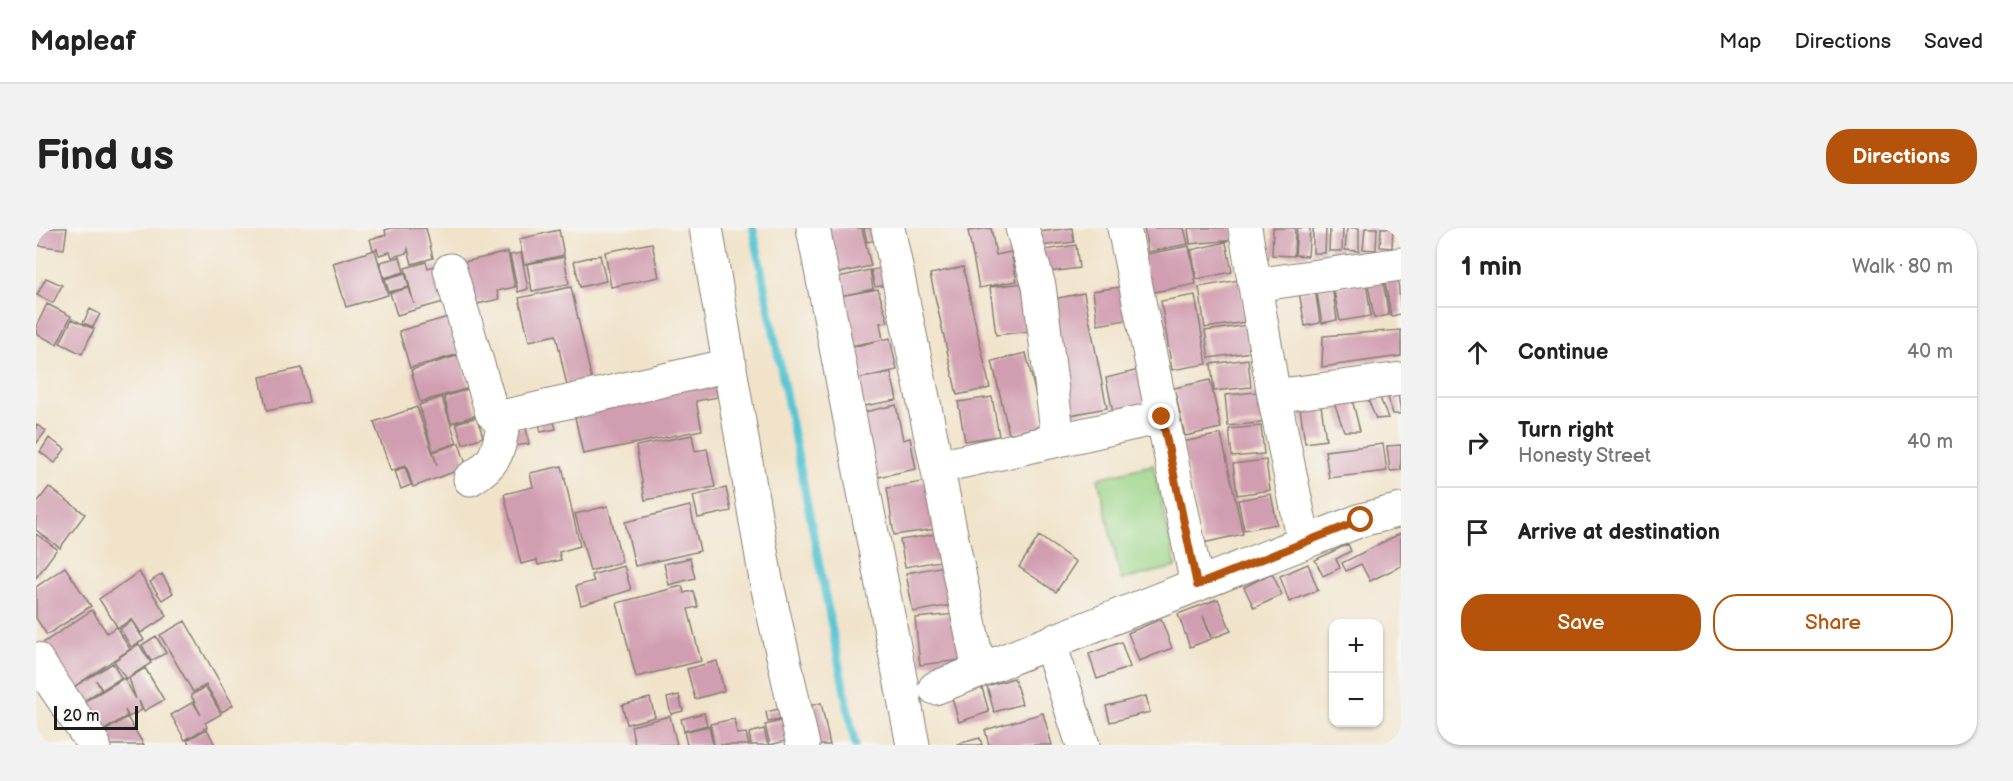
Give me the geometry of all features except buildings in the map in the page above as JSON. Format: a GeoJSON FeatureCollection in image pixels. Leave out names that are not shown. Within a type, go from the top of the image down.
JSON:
{"type":"FeatureCollection","features":[{"type":"Feature","properties":{"kind":"street"},"geometry":{"type":"LineString","coordinates":[[706,228],[766,580],[803,745]]}},
{"type":"Feature","properties":{"kind":"street"},"geometry":{"type":"LineString","coordinates":[[813,228],[913,745]]}},
{"type":"Feature","properties":{"kind":"street"},"geometry":{"type":"LineString","coordinates":[[888,228],[979,670]]}},
{"type":"Feature","properties":{"kind":"street"},"geometry":{"type":"LineString","coordinates":[[1022,228],[1039,286],[1058,440]]}},
{"type":"Feature","properties":{"kind":"street"},"geometry":{"type":"LineString","coordinates":[[1124,228],[1197,585]]}},
{"type":"Feature","properties":{"kind":"street"},"geometry":{"type":"LineString","coordinates":[[1245,228],[1274,396],[1304,542]]}},
{"type":"Feature","properties":{"kind":"street"},"geometry":{"type":"LineString","coordinates":[[1255,285],[1401,264]]}},
{"type":"Feature","properties":{"kind":"street"},"geometry":{"type":"LineString","coordinates":[[450,270],[492,413],[497,418],[729,365]]}},
{"type":"Feature","properties":{"kind":"street"},"geometry":{"type":"LineString","coordinates":[[1274,396],[1401,379]]}},
{"type":"Feature","properties":{"kind":"street"},"geometry":{"type":"LineString","coordinates":[[470,478],[495,459],[505,417]]}},
{"type":"Feature","properties":{"kind":"street"},"geometry":{"type":"LineString","coordinates":[[938,467],[1162,417]]}},
{"type":"Feature","properties":{"kind":"street"},"geometry":{"type":"LineString","coordinates":[[935,688],[1361,520],[1401,510]]}},
{"type":"Feature","properties":{"kind":"street"},"geometry":{"type":"LineString","coordinates":[[1050,644],[1083,745]]}},
{"type":"Feature","properties":{"kind":"street"},"geometry":{"type":"LineString","coordinates":[[37,663],[94,745]]}},
{"type":"Feature","properties":{"kind":"green space"},"geometry":{"type":"Polygon","coordinates":[[[1153,465],[1176,567],[1121,580],[1098,478],[1153,465]]]}},
{"type":"Feature","properties":{"kind":"waterway"},"geometry":{"type":"LineString","coordinates":[[753,228],[855,745]]}},
{"type":"Feature","properties":{"kind":"route"},"geometry":{"type":"LineString","coordinates":[[1162,417],[1197,585],[1361,520]]}}]}
